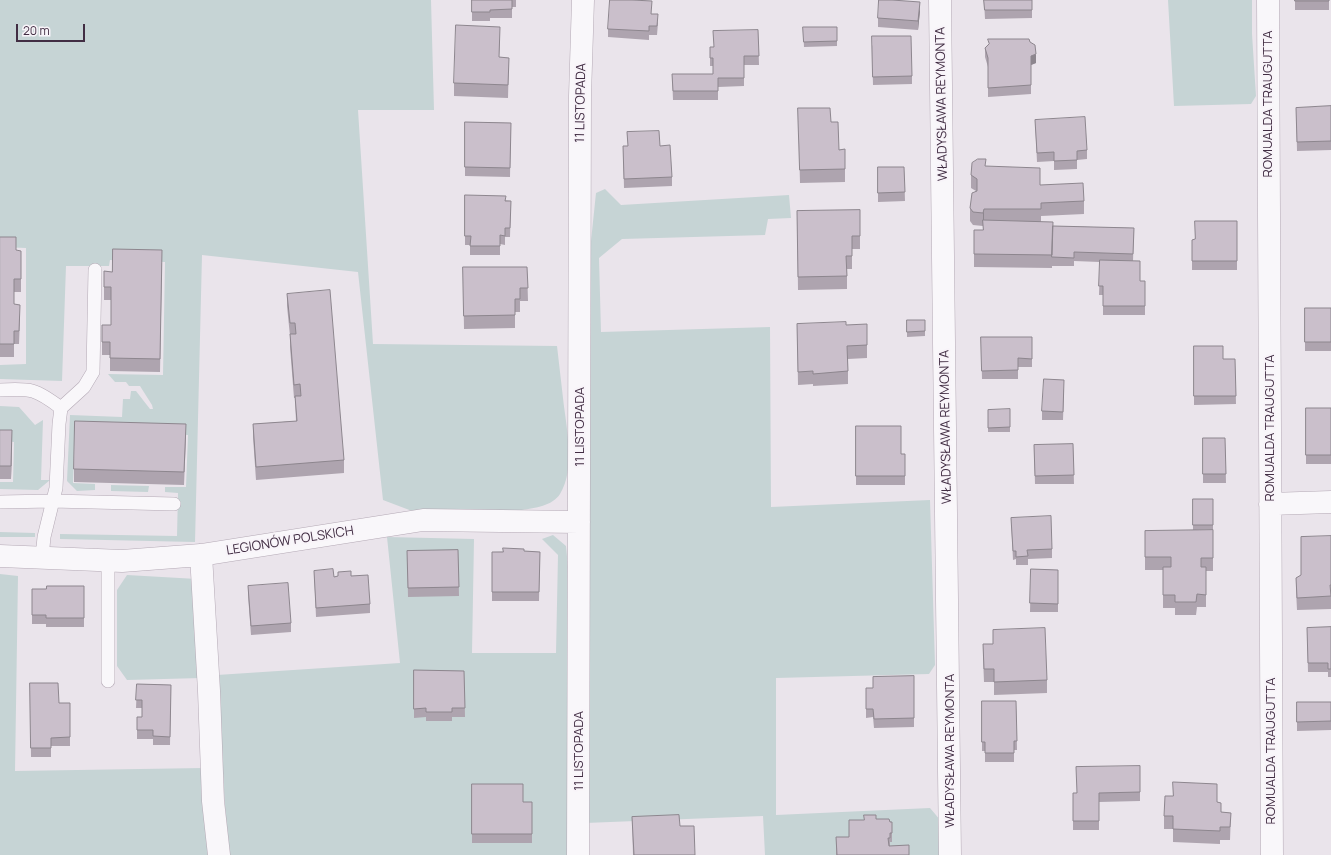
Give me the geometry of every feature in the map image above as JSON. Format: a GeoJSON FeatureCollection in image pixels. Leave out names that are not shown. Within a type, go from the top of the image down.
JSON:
{"type":"FeatureCollection","features":[{"type":"Feature","properties":{"kind":"street","name":"11 LISTOPADA"},"geometry":{"type":"LineString","coordinates":[[578,855],[580,104],[583,0]]}},
{"type":"Feature","properties":{"kind":"street","name":"WŁADYSŁAWA REYMONTA"},"geometry":{"type":"LineString","coordinates":[[940,0],[950,855]]}},
{"type":"Feature","properties":{"kind":"street","name":"ROMUALDA TRAUGUTTA"},"geometry":{"type":"LineString","coordinates":[[1268,0],[1272,855]]}},
{"type":"Feature","properties":{"kind":"street"},"geometry":{"type":"LineString","coordinates":[[1270,504],[1331,502]]}},
{"type":"Feature","properties":{"kind":"street","name":"LEGIONÓW POLSKICH"},"geometry":{"type":"LineString","coordinates":[[0,556],[122,561],[201,555],[423,520],[579,522]]}},
{"type":"Feature","properties":{"kind":"street"},"geometry":{"type":"LineString","coordinates":[[201,555],[209,691],[213,801],[219,855]]}},
{"type":"Feature","properties":{"kind":"lane"},"geometry":{"type":"LineString","coordinates":[[42,558],[44,537],[56,488],[61,408],[84,387],[93,372],[95,270]]}},
{"type":"Feature","properties":{"kind":"lane"},"geometry":{"type":"LineString","coordinates":[[0,390],[22,389],[36,392],[45,396],[61,408]]}},
{"type":"Feature","properties":{"kind":"lane"},"geometry":{"type":"LineString","coordinates":[[0,502],[52,501],[174,504]]}},
{"type":"Feature","properties":{"kind":"lane"},"geometry":{"type":"LineString","coordinates":[[108,560],[108,681]]}},
{"type":"Feature","properties":{"kind":"shaded area"},"geometry":{"type":"Polygon","coordinates":[[[0,0],[431,0],[434,110],[358,110],[373,344],[557,346],[568,434],[569,460],[565,484],[557,498],[543,506],[522,510],[412,511],[383,500],[358,272],[202,255],[195,542],[60,539],[60,534],[177,536],[178,493],[165,492],[165,487],[186,487],[188,435],[75,431],[73,483],[95,484],[95,490],[77,491],[67,481],[70,415],[122,417],[123,399],[130,399],[131,391],[136,391],[150,409],[153,409],[140,386],[129,386],[126,382],[115,382],[108,374],[163,375],[165,262],[110,260],[109,266],[66,266],[62,381],[0,379],[0,365],[26,364],[26,248],[0,247],[0,0]]]}},
{"type":"Feature","properties":{"kind":"shaded area"},"geometry":{"type":"Polygon","coordinates":[[[1168,0],[1252,0],[1252,34],[1256,96],[1251,104],[1174,106],[1168,0]]]}},
{"type":"Feature","properties":{"kind":"shaded area"},"geometry":{"type":"Polygon","coordinates":[[[605,189],[621,205],[789,195],[791,218],[768,219],[765,235],[622,239],[599,258],[601,332],[770,327],[771,507],[930,500],[935,665],[929,674],[776,678],[776,815],[930,808],[941,821],[942,855],[765,855],[763,816],[585,823],[591,241],[596,193],[605,189]]]}},
{"type":"Feature","properties":{"kind":"shaded area"},"geometry":{"type":"Polygon","coordinates":[[[0,406],[19,407],[35,425],[43,420],[41,480],[50,480],[38,490],[0,489],[0,482],[13,482],[14,442],[0,441],[0,406]]]}},
{"type":"Feature","properties":{"kind":"shaded area"},"geometry":{"type":"Polygon","coordinates":[[[111,485],[149,486],[148,492],[111,491],[111,485]]]}},
{"type":"Feature","properties":{"kind":"shaded area"},"geometry":{"type":"Polygon","coordinates":[[[0,532],[35,533],[35,537],[0,537],[0,532]]]}},
{"type":"Feature","properties":{"kind":"shaded area"},"geometry":{"type":"Polygon","coordinates":[[[553,535],[566,546],[569,577],[569,855],[228,855],[217,675],[400,663],[387,537],[474,539],[472,653],[556,653],[558,555],[542,539],[553,535]]]}},
{"type":"Feature","properties":{"kind":"shaded area"},"geometry":{"type":"Polygon","coordinates":[[[0,574],[18,576],[15,771],[203,768],[211,855],[0,855],[0,574]]]}},
{"type":"Feature","properties":{"kind":"shaded area"},"geometry":{"type":"Polygon","coordinates":[[[127,575],[197,579],[201,678],[127,680],[117,666],[117,590],[127,575]]]}},
{"type":"Feature","properties":{"kind":"building"},"geometry":{"type":"Polygon","coordinates":[[[472,0],[512,0],[512,9],[490,10],[490,12],[472,12],[472,0]]]}},
{"type":"Feature","properties":{"kind":"building"},"geometry":{"type":"Polygon","coordinates":[[[610,0],[652,1],[651,14],[658,14],[657,26],[649,26],[649,31],[608,29],[610,0]]]}},
{"type":"Feature","properties":{"kind":"building"},"geometry":{"type":"Polygon","coordinates":[[[879,0],[920,2],[918,21],[878,18],[879,0]]]}},
{"type":"Feature","properties":{"kind":"building"},"geometry":{"type":"Polygon","coordinates":[[[984,0],[1032,0],[1032,10],[985,10],[984,0]]]}},
{"type":"Feature","properties":{"kind":"building"},"geometry":{"type":"Polygon","coordinates":[[[1329,0],[1329,1],[1295,1],[1329,0]]]}},
{"type":"Feature","properties":{"kind":"building"},"geometry":{"type":"Polygon","coordinates":[[[456,25],[500,27],[499,57],[509,58],[508,85],[454,83],[456,25]]]}},
{"type":"Feature","properties":{"kind":"building"},"geometry":{"type":"Polygon","coordinates":[[[803,27],[837,27],[837,41],[804,42],[803,27]]]}},
{"type":"Feature","properties":{"kind":"building"},"geometry":{"type":"Polygon","coordinates":[[[758,30],[759,56],[744,56],[744,78],[718,78],[718,91],[673,91],[672,74],[713,74],[713,58],[710,58],[710,47],[714,47],[713,31],[758,30]]]}},
{"type":"Feature","properties":{"kind":"building"},"geometry":{"type":"Polygon","coordinates":[[[872,36],[911,36],[912,76],[873,77],[872,36]]]}},
{"type":"Feature","properties":{"kind":"building"},"geometry":{"type":"Polygon","coordinates":[[[988,39],[1029,39],[1030,42],[1035,45],[1036,54],[1031,56],[1031,85],[988,88],[988,58],[985,48],[989,44],[988,39]]]}},
{"type":"Feature","properties":{"kind":"building"},"geometry":{"type":"Polygon","coordinates":[[[1331,106],[1331,141],[1297,142],[1296,108],[1331,106]]]}},
{"type":"Feature","properties":{"kind":"building"},"geometry":{"type":"Polygon","coordinates":[[[798,108],[830,108],[831,122],[838,122],[839,150],[845,149],[845,169],[800,170],[798,108]]]}},
{"type":"Feature","properties":{"kind":"building"},"geometry":{"type":"Polygon","coordinates":[[[1085,117],[1087,150],[1077,151],[1077,160],[1054,161],[1054,152],[1037,153],[1035,120],[1085,117]]]}},
{"type":"Feature","properties":{"kind":"building"},"geometry":{"type":"Polygon","coordinates":[[[465,122],[511,123],[510,168],[465,167],[465,122]]]}},
{"type":"Feature","properties":{"kind":"building"},"geometry":{"type":"Polygon","coordinates":[[[659,131],[660,146],[670,145],[672,177],[624,179],[623,146],[628,146],[627,132],[659,131]]]}},
{"type":"Feature","properties":{"kind":"building"},"geometry":{"type":"Polygon","coordinates":[[[978,159],[986,159],[985,166],[1040,168],[1040,185],[1083,183],[1084,201],[1041,203],[1041,209],[984,209],[983,213],[973,212],[970,208],[972,193],[977,191],[977,179],[971,175],[972,163],[978,159]]]}},
{"type":"Feature","properties":{"kind":"building"},"geometry":{"type":"Polygon","coordinates":[[[878,167],[904,167],[905,192],[878,193],[878,167]]]}},
{"type":"Feature","properties":{"kind":"building"},"geometry":{"type":"Polygon","coordinates":[[[465,195],[506,196],[505,201],[511,201],[510,228],[505,228],[505,236],[500,235],[500,246],[470,246],[471,236],[465,236],[465,195]]]}},
{"type":"Feature","properties":{"kind":"building"},"geometry":{"type":"Polygon","coordinates":[[[860,210],[860,236],[852,236],[852,256],[846,256],[847,276],[798,277],[797,211],[860,210]]]}},
{"type":"Feature","properties":{"kind":"building"},"geometry":{"type":"Polygon","coordinates":[[[983,220],[1053,222],[1052,255],[974,254],[974,230],[983,230],[983,220]]]}},
{"type":"Feature","properties":{"kind":"building"},"geometry":{"type":"Polygon","coordinates":[[[1195,221],[1237,221],[1237,261],[1192,261],[1192,240],[1195,239],[1195,221]]]}},
{"type":"Feature","properties":{"kind":"building"},"geometry":{"type":"Polygon","coordinates":[[[1053,226],[1134,228],[1133,254],[1074,252],[1074,258],[1052,257],[1053,226]]]}},
{"type":"Feature","properties":{"kind":"building"},"geometry":{"type":"Polygon","coordinates":[[[0,237],[16,237],[16,250],[21,251],[21,279],[14,279],[14,304],[20,305],[19,331],[14,331],[14,344],[0,344],[0,237]]]}},
{"type":"Feature","properties":{"kind":"building"},"geometry":{"type":"Polygon","coordinates":[[[113,249],[162,250],[160,359],[110,358],[110,342],[102,342],[102,325],[111,325],[111,287],[104,287],[104,271],[112,272],[113,249]]]}},
{"type":"Feature","properties":{"kind":"building"},"geometry":{"type":"Polygon","coordinates":[[[1100,260],[1140,261],[1140,281],[1145,281],[1145,306],[1103,306],[1103,286],[1099,286],[1100,260]]]}},
{"type":"Feature","properties":{"kind":"building"},"geometry":{"type":"Polygon","coordinates":[[[463,267],[527,267],[528,288],[520,288],[520,299],[515,299],[515,315],[464,316],[463,267]]]}},
{"type":"Feature","properties":{"kind":"building"},"geometry":{"type":"Polygon","coordinates":[[[330,290],[344,460],[256,467],[253,424],[297,421],[295,396],[301,396],[300,384],[294,385],[290,334],[296,334],[295,323],[290,323],[287,294],[330,290]]]}},
{"type":"Feature","properties":{"kind":"building"},"geometry":{"type":"Polygon","coordinates":[[[1305,308],[1331,308],[1331,342],[1305,342],[1305,308]]]}},
{"type":"Feature","properties":{"kind":"building"},"geometry":{"type":"Polygon","coordinates":[[[907,320],[925,320],[925,331],[907,332],[907,320]]]}},
{"type":"Feature","properties":{"kind":"building"},"geometry":{"type":"Polygon","coordinates":[[[846,322],[846,325],[867,324],[867,345],[847,346],[848,371],[813,374],[813,371],[798,372],[797,324],[846,322]]]}},
{"type":"Feature","properties":{"kind":"building"},"geometry":{"type":"Polygon","coordinates":[[[981,337],[1032,337],[1032,359],[1018,358],[1018,370],[982,371],[981,337]]]}},
{"type":"Feature","properties":{"kind":"building"},"geometry":{"type":"Polygon","coordinates":[[[1194,346],[1223,346],[1223,359],[1235,359],[1236,396],[1194,396],[1194,346]]]}},
{"type":"Feature","properties":{"kind":"building"},"geometry":{"type":"Polygon","coordinates":[[[1044,379],[1064,380],[1063,412],[1042,411],[1044,379]]]}},
{"type":"Feature","properties":{"kind":"building"},"geometry":{"type":"Polygon","coordinates":[[[1306,408],[1331,408],[1331,455],[1306,455],[1306,408]]]}},
{"type":"Feature","properties":{"kind":"building"},"geometry":{"type":"Polygon","coordinates":[[[1010,409],[1010,427],[988,428],[988,410],[1010,409]]]}},
{"type":"Feature","properties":{"kind":"building"},"geometry":{"type":"Polygon","coordinates":[[[75,421],[186,424],[184,472],[74,469],[75,421]]]}},
{"type":"Feature","properties":{"kind":"building"},"geometry":{"type":"Polygon","coordinates":[[[856,426],[901,426],[901,454],[905,454],[905,476],[856,476],[856,426]]]}},
{"type":"Feature","properties":{"kind":"building"},"geometry":{"type":"Polygon","coordinates":[[[0,430],[12,430],[11,466],[0,466],[0,430]]]}},
{"type":"Feature","properties":{"kind":"building"},"geometry":{"type":"Polygon","coordinates":[[[1203,438],[1225,438],[1226,474],[1203,474],[1203,438]]]}},
{"type":"Feature","properties":{"kind":"building"},"geometry":{"type":"Polygon","coordinates":[[[1073,444],[1074,475],[1035,476],[1034,445],[1073,444]]]}},
{"type":"Feature","properties":{"kind":"building"},"geometry":{"type":"Polygon","coordinates":[[[1193,499],[1213,499],[1213,525],[1193,525],[1193,499]]]}},
{"type":"Feature","properties":{"kind":"building"},"geometry":{"type":"Polygon","coordinates":[[[1051,516],[1052,549],[1027,550],[1028,556],[1016,557],[1016,551],[1013,551],[1011,518],[1051,516]]]}},
{"type":"Feature","properties":{"kind":"building"},"geometry":{"type":"Polygon","coordinates":[[[1213,530],[1213,558],[1201,558],[1201,567],[1206,567],[1206,595],[1197,594],[1196,602],[1175,602],[1175,595],[1163,595],[1163,567],[1171,567],[1171,557],[1145,557],[1145,531],[1213,530]]]}},
{"type":"Feature","properties":{"kind":"building"},"geometry":{"type":"Polygon","coordinates":[[[1331,536],[1331,596],[1297,598],[1296,578],[1301,575],[1301,537],[1331,536]]]}},
{"type":"Feature","properties":{"kind":"building"},"geometry":{"type":"Polygon","coordinates":[[[503,548],[524,549],[524,551],[540,552],[539,592],[492,592],[492,552],[503,552],[503,548]]]}},
{"type":"Feature","properties":{"kind":"building"},"geometry":{"type":"Polygon","coordinates":[[[458,550],[459,587],[408,588],[407,551],[458,550]]]}},
{"type":"Feature","properties":{"kind":"building"},"geometry":{"type":"Polygon","coordinates":[[[333,569],[334,577],[338,576],[338,572],[351,571],[351,576],[368,575],[370,604],[316,608],[314,571],[333,569]]]}},
{"type":"Feature","properties":{"kind":"building"},"geometry":{"type":"Polygon","coordinates":[[[1031,569],[1058,570],[1058,604],[1030,603],[1031,569]]]}},
{"type":"Feature","properties":{"kind":"building"},"geometry":{"type":"Polygon","coordinates":[[[288,583],[291,623],[251,626],[248,586],[288,583]]]}},
{"type":"Feature","properties":{"kind":"building"},"geometry":{"type":"Polygon","coordinates":[[[47,586],[84,586],[84,618],[46,618],[46,615],[32,615],[32,589],[46,589],[47,586]]]}},
{"type":"Feature","properties":{"kind":"building"},"geometry":{"type":"Polygon","coordinates":[[[1331,627],[1331,669],[1328,669],[1328,663],[1308,663],[1307,628],[1331,627]]]}},
{"type":"Feature","properties":{"kind":"building"},"geometry":{"type":"Polygon","coordinates":[[[1045,628],[1047,680],[994,682],[994,669],[984,669],[983,644],[993,644],[993,630],[1045,628]]]}},
{"type":"Feature","properties":{"kind":"building"},"geometry":{"type":"Polygon","coordinates":[[[414,670],[464,671],[465,708],[452,708],[452,712],[426,712],[426,708],[414,709],[414,670]]]}},
{"type":"Feature","properties":{"kind":"building"},"geometry":{"type":"Polygon","coordinates":[[[914,676],[914,718],[874,719],[873,709],[866,709],[866,688],[873,688],[873,677],[914,676]]]}},
{"type":"Feature","properties":{"kind":"building"},"geometry":{"type":"Polygon","coordinates":[[[30,683],[58,683],[59,703],[70,703],[70,737],[51,738],[51,748],[31,748],[30,683]]]}},
{"type":"Feature","properties":{"kind":"building"},"geometry":{"type":"Polygon","coordinates":[[[137,684],[171,685],[170,737],[153,736],[153,730],[137,730],[137,717],[142,717],[142,700],[136,700],[137,684]]]}},
{"type":"Feature","properties":{"kind":"building"},"geometry":{"type":"Polygon","coordinates":[[[982,701],[1016,701],[1017,741],[1014,741],[1014,753],[985,753],[985,742],[982,742],[982,701]]]}},
{"type":"Feature","properties":{"kind":"building"},"geometry":{"type":"Polygon","coordinates":[[[1297,702],[1331,702],[1331,721],[1297,722],[1297,702]]]}},
{"type":"Feature","properties":{"kind":"building"},"geometry":{"type":"Polygon","coordinates":[[[1140,766],[1140,792],[1099,793],[1099,821],[1073,821],[1073,793],[1077,793],[1076,767],[1140,766]]]}},
{"type":"Feature","properties":{"kind":"building"},"geometry":{"type":"Polygon","coordinates":[[[1173,782],[1217,784],[1217,802],[1221,803],[1221,812],[1231,813],[1230,827],[1220,827],[1220,831],[1173,829],[1173,816],[1164,816],[1165,796],[1173,796],[1173,782]]]}},
{"type":"Feature","properties":{"kind":"building"},"geometry":{"type":"Polygon","coordinates":[[[472,784],[523,784],[523,802],[532,802],[532,834],[472,834],[472,784]]]}},
{"type":"Feature","properties":{"kind":"building"},"geometry":{"type":"Polygon","coordinates":[[[679,815],[680,826],[694,826],[695,855],[634,855],[632,817],[679,815]]]}},
{"type":"Feature","properties":{"kind":"building"},"geometry":{"type":"Polygon","coordinates":[[[864,815],[876,815],[876,819],[889,819],[890,822],[892,822],[892,833],[890,833],[890,838],[888,838],[889,846],[909,845],[909,855],[837,855],[836,837],[849,837],[849,820],[864,820],[864,815]]]}}]}
